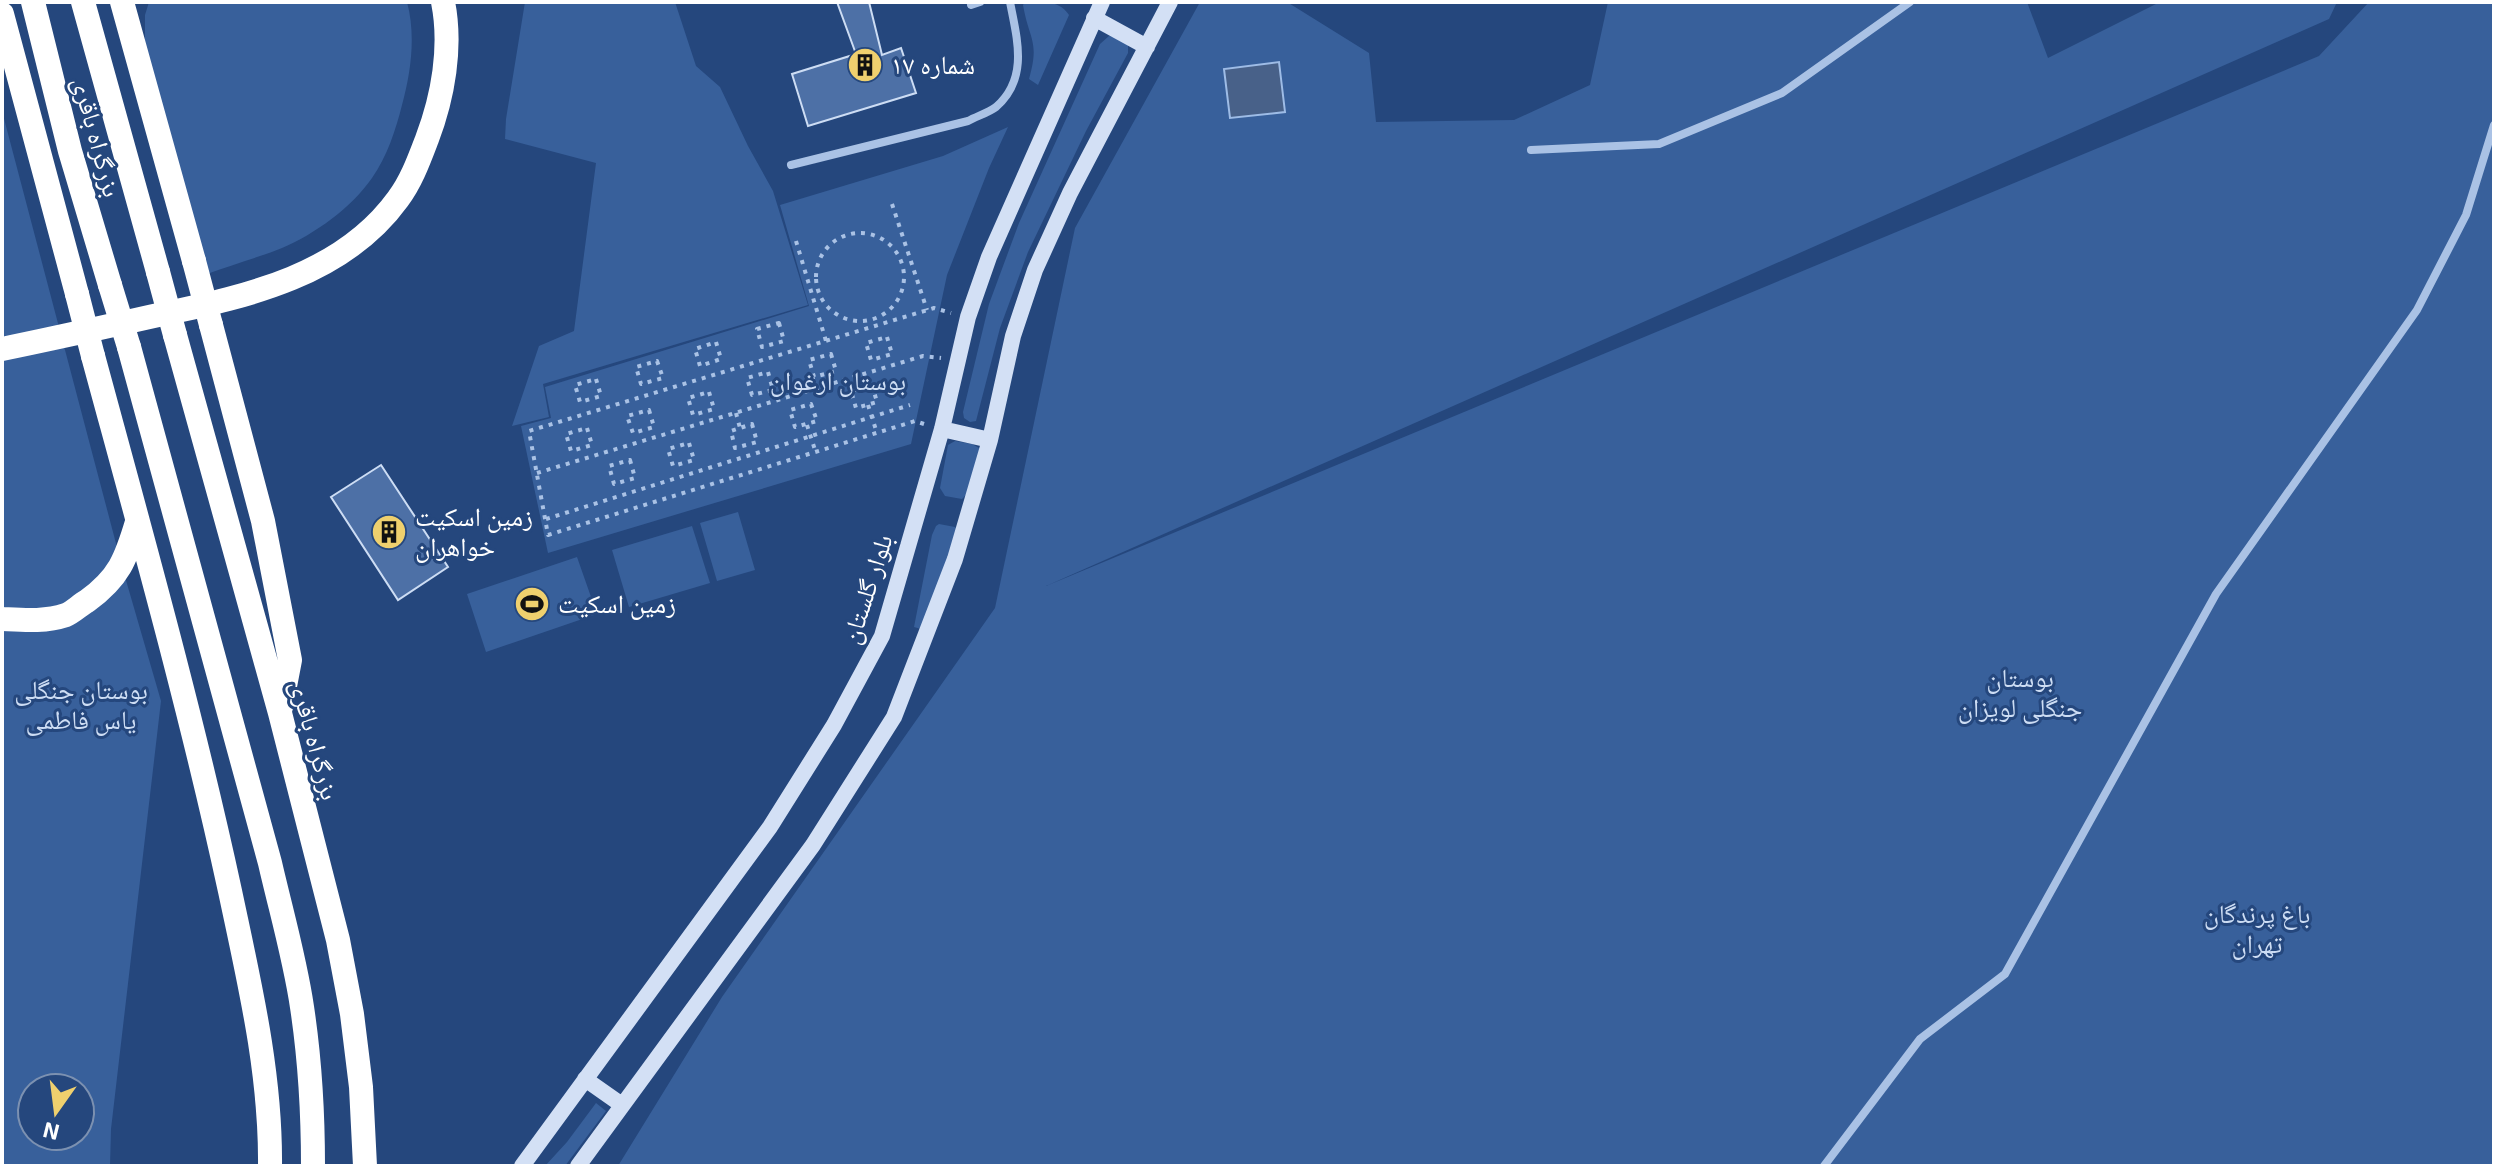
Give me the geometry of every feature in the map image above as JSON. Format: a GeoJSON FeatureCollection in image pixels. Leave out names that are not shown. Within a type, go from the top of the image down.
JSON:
{"type":"FeatureCollection","features":[{"type":"Feature","properties":{"kind":"highway","name":"بزرگراه باقری"},"geometry":{"type":"LineString","coordinates":[[33,2],[70,151],[129,347],[289,941],[308,1055],[313,1166]]}},
{"type":"Feature","properties":{"kind":"highway","name":"بزرگراه باقری"},"geometry":{"type":"LineString","coordinates":[[83,2],[280,713],[338,940],[361,1087],[365,1166]]}},
{"type":"Feature","properties":{"kind":"highway"},"geometry":{"type":"LineString","coordinates":[[122,2],[263,521],[290,660],[280,713]]}},
{"type":"Feature","properties":{"kind":"highway"},"geometry":{"type":"LineString","coordinates":[[2,349],[224,301],[284,283],[334,257],[367,232],[398,200],[417,164],[435,118],[446,54],[443,2]]}},
{"type":"Feature","properties":{"kind":"highway"},"geometry":{"type":"LineString","coordinates":[[2,14],[212,810],[258,1022],[267,1091],[270,1166]]}},
{"type":"Feature","properties":{"kind":"highway"},"geometry":{"type":"LineString","coordinates":[[2,619],[35,621],[67,615],[99,592],[115,578],[128,554],[137,520]]}},
{"type":"Feature","properties":{"kind":"main road"},"geometry":{"type":"LineString","coordinates":[[578,1166],[813,845],[894,717],[955,559],[990,440],[1013,336],[1035,270],[1070,193],[1170,2]]}},
{"type":"Feature","properties":{"kind":"main road"},"geometry":{"type":"LineString","coordinates":[[1098,7],[1147,47]]}},
{"type":"Feature","properties":{"kind":"main road","name":"بلوار گلستان"},"geometry":{"type":"LineString","coordinates":[[522,1166],[770,827],[834,725],[882,636],[942,429],[968,317],[989,257],[1098,7]]}},
{"type":"Feature","properties":{"kind":"main road"},"geometry":{"type":"LineString","coordinates":[[942,429],[990,440]]}},
{"type":"Feature","properties":{"kind":"main road"},"geometry":{"type":"LineString","coordinates":[[585,1079],[617,1112]]}},
{"type":"Feature","properties":{"kind":"street"},"geometry":{"type":"LineString","coordinates":[[791,165],[968,121],[995,108],[1012,88],[1020,67],[1010,2]]}},
{"type":"Feature","properties":{"kind":"street"},"geometry":{"type":"LineString","coordinates":[[1531,150],[1659,144],[1782,93],[1910,2]]}},
{"type":"Feature","properties":{"kind":"street"},"geometry":{"type":"LineString","coordinates":[[1824,1166],[1920,1039],[2005,974],[2216,594],[2417,310],[2466,215],[2494,125]]}},
{"type":"Feature","properties":{"kind":"path"},"geometry":{"type":"LineString","coordinates":[[892,204],[927,310]]}},
{"type":"Feature","properties":{"kind":"path"},"geometry":{"type":"LineString","coordinates":[[865,233],[879,237],[891,245],[902,264],[904,284],[900,298],[891,309],[872,320],[851,321],[837,315],[825,305],[818,290],[815,276],[818,261],[826,248],[851,234],[865,233]]}},
{"type":"Feature","properties":{"kind":"path"},"geometry":{"type":"LineString","coordinates":[[796,241],[826,341]]}},
{"type":"Feature","properties":{"kind":"path"},"geometry":{"type":"LineString","coordinates":[[902,264],[911,260]]}},
{"type":"Feature","properties":{"kind":"path"},"geometry":{"type":"LineString","coordinates":[[811,293],[818,290]]}},
{"type":"Feature","properties":{"kind":"path"},"geometry":{"type":"LineString","coordinates":[[942,429],[915,421],[548,535],[529,431],[934,308],[968,317]]}},
{"type":"Feature","properties":{"kind":"path"},"geometry":{"type":"LineString","coordinates":[[872,320],[878,339]]}},
{"type":"Feature","properties":{"kind":"path"},"geometry":{"type":"LineString","coordinates":[[779,323],[784,341],[774,344],[762,347],[757,329],[779,323]]}},
{"type":"Feature","properties":{"kind":"path"},"geometry":{"type":"LineString","coordinates":[[887,337],[892,354],[871,360],[866,343],[878,339],[887,337]]}},
{"type":"Feature","properties":{"kind":"path"},"geometry":{"type":"LineString","coordinates":[[716,342],[721,359],[711,362],[700,366],[695,349],[716,342]]}},
{"type":"Feature","properties":{"kind":"path"},"geometry":{"type":"LineString","coordinates":[[774,344],[777,356]]}},
{"type":"Feature","properties":{"kind":"path"},"geometry":{"type":"LineString","coordinates":[[816,344],[820,357]]}},
{"type":"Feature","properties":{"kind":"path"},"geometry":{"type":"LineString","coordinates":[[831,354],[836,371],[814,377],[809,360],[820,357],[831,354]]}},
{"type":"Feature","properties":{"kind":"path"},"geometry":{"type":"LineString","coordinates":[[537,473],[923,356],[959,361]]}},
{"type":"Feature","properties":{"kind":"path"},"geometry":{"type":"LineString","coordinates":[[657,361],[663,378],[653,381],[641,384],[636,367],[657,361]]}},
{"type":"Feature","properties":{"kind":"path"},"geometry":{"type":"LineString","coordinates":[[711,362],[714,375]]}},
{"type":"Feature","properties":{"kind":"path"},"geometry":{"type":"LineString","coordinates":[[754,363],[758,375]]}},
{"type":"Feature","properties":{"kind":"path"},"geometry":{"type":"LineString","coordinates":[[768,372],[773,390],[752,395],[747,378],[758,375],[768,372]]}},
{"type":"Feature","properties":{"kind":"path"},"geometry":{"type":"LineString","coordinates":[[825,374],[828,385]]}},
{"type":"Feature","properties":{"kind":"path"},"geometry":{"type":"LineString","coordinates":[[858,376],[862,388]]}},
{"type":"Feature","properties":{"kind":"path"},"geometry":{"type":"LineString","coordinates":[[596,379],[601,396],[591,399],[580,402],[575,385],[596,379]]}},
{"type":"Feature","properties":{"kind":"path"},"geometry":{"type":"LineString","coordinates":[[653,381],[656,392]]}},
{"type":"Feature","properties":{"kind":"path"},"geometry":{"type":"LineString","coordinates":[[872,385],[877,402],[856,408],[851,391],[862,388],[872,385]]}},
{"type":"Feature","properties":{"kind":"path"},"geometry":{"type":"LineString","coordinates":[[709,392],[714,409],[703,412],[693,415],[688,398],[709,392]]}},
{"type":"Feature","properties":{"kind":"path"},"geometry":{"type":"LineString","coordinates":[[762,393],[766,404]]}},
{"type":"Feature","properties":{"kind":"path"},"geometry":{"type":"LineString","coordinates":[[796,395],[800,407]]}},
{"type":"Feature","properties":{"kind":"path"},"geometry":{"type":"LineString","coordinates":[[591,399],[595,411]]}},
{"type":"Feature","properties":{"kind":"path"},"geometry":{"type":"LineString","coordinates":[[811,404],[817,421],[795,427],[790,410],[800,407],[811,404]]}},
{"type":"Feature","properties":{"kind":"path"},"geometry":{"type":"LineString","coordinates":[[868,405],[877,433]]}},
{"type":"Feature","properties":{"kind":"path"},"geometry":{"type":"LineString","coordinates":[[546,519],[910,405]]}},
{"type":"Feature","properties":{"kind":"path"},"geometry":{"type":"LineString","coordinates":[[649,410],[654,427],[633,433],[627,416],[649,410]]}},
{"type":"Feature","properties":{"kind":"path"},"geometry":{"type":"LineString","coordinates":[[703,412],[706,422]]}},
{"type":"Feature","properties":{"kind":"path"},"geometry":{"type":"LineString","coordinates":[[736,413],[740,428]]}},
{"type":"Feature","properties":{"kind":"path"},"geometry":{"type":"LineString","coordinates":[[573,417],[577,431]]}},
{"type":"Feature","properties":{"kind":"path"},"geometry":{"type":"LineString","coordinates":[[752,424],[757,442],[735,448],[731,431],[740,428],[752,424]]}},
{"type":"Feature","properties":{"kind":"path"},"geometry":{"type":"LineString","coordinates":[[806,424],[816,453]]}},
{"type":"Feature","properties":{"kind":"path"},"geometry":{"type":"LineString","coordinates":[[587,428],[592,445],[571,451],[566,434],[577,431],[587,428]]}},
{"type":"Feature","properties":{"kind":"path"},"geometry":{"type":"LineString","coordinates":[[689,443],[694,460],[684,463],[673,466],[668,449],[689,443]]}},
{"type":"Feature","properties":{"kind":"path"},"geometry":{"type":"LineString","coordinates":[[746,445],[750,456]]}},
{"type":"Feature","properties":{"kind":"path"},"geometry":{"type":"LineString","coordinates":[[615,450],[620,463]]}},
{"type":"Feature","properties":{"kind":"path"},"geometry":{"type":"LineString","coordinates":[[630,460],[635,478],[614,484],[609,466],[620,463],[630,460]]}},
{"type":"Feature","properties":{"kind":"path"},"geometry":{"type":"LineString","coordinates":[[684,463],[689,475]]}},
{"type":"Feature","properties":{"kind":"path"},"geometry":{"type":"LineString","coordinates":[[625,481],[629,494]]}},
{"type":"Feature","properties":{"kind":"green space"},"geometry":{"type":"Polygon","coordinates":[[[149,2],[407,2],[412,40],[410,67],[397,124],[377,170],[354,200],[332,219],[294,242],[207,274],[145,46],[145,15],[149,2]]]}},
{"type":"Feature","properties":{"kind":"green space"},"geometry":{"type":"Polygon","coordinates":[[[525,2],[675,2],[696,66],[720,87],[773,191],[808,305],[543,384],[549,417],[512,426],[539,346],[574,331],[596,163],[505,139],[525,2]]]}},
{"type":"Feature","properties":{"kind":"green space"},"geometry":{"type":"Polygon","coordinates":[[[1025,2],[1056,4],[1069,15],[1038,85],[1029,79],[1034,48],[1023,5],[1025,2]]]}},
{"type":"Feature","properties":{"kind":"green space","name":"بوستان جنگلی لویزان"},"geometry":{"type":"Polygon","coordinates":[[[1200,2],[1287,2],[1369,53],[1376,122],[1514,120],[1590,85],[1608,2],[2027,2],[2048,58],[2160,2],[2337,2],[2329,19],[1046,586],[2319,56],[2369,2],[2494,2],[2494,1166],[618,1166],[722,997],[995,608],[1075,228],[1200,2]]]}},
{"type":"Feature","properties":{"kind":"green space"},"geometry":{"type":"Polygon","coordinates":[[[1109,36],[1118,37],[1128,45],[1128,53],[1086,131],[1028,252],[1000,328],[976,421],[970,422],[964,418],[963,412],[989,304],[1019,223],[1100,44],[1109,36]]]}},
{"type":"Feature","properties":{"kind":"green space","name":"بوستان جنگلی یاس فاطمی"},"geometry":{"type":"Polygon","coordinates":[[[2,111],[123,570],[161,701],[111,1129],[110,1166],[2,1166],[2,111]]]}},
{"type":"Feature","properties":{"kind":"green space","name":"بوستان ارغوان"},"geometry":{"type":"Polygon","coordinates":[[[1008,127],[947,275],[911,444],[548,553],[521,426],[551,418],[545,387],[809,306],[780,205],[943,156],[1008,127]]]}},
{"type":"Feature","properties":{"kind":"green space"},"geometry":{"type":"Polygon","coordinates":[[[955,441],[979,448],[976,476],[962,499],[945,496],[940,488],[948,445],[955,441]]]}},
{"type":"Feature","properties":{"kind":"green space"},"geometry":{"type":"Polygon","coordinates":[[[738,512],[755,570],[717,581],[700,523],[738,512]]]}},
{"type":"Feature","properties":{"kind":"green space"},"geometry":{"type":"Polygon","coordinates":[[[939,524],[955,527],[959,533],[921,629],[914,627],[932,535],[939,524]]]}},
{"type":"Feature","properties":{"kind":"green space"},"geometry":{"type":"Polygon","coordinates":[[[692,526],[710,583],[629,607],[612,550],[692,526]]]}},
{"type":"Feature","properties":{"kind":"green space","name":"زمین اسکیت"},"geometry":{"type":"Polygon","coordinates":[[[577,557],[597,614],[486,652],[467,594],[577,557]]]}},
{"type":"Feature","properties":{"kind":"green space"},"geometry":{"type":"Polygon","coordinates":[[[596,1103],[606,1111],[565,1166],[545,1166],[567,1142],[596,1103]]]}},
{"type":"Feature","properties":{"kind":"shaded area"},"geometry":{"type":"Polygon","coordinates":[[[1279,62],[1285,112],[1230,118],[1224,69],[1279,62]]]}},
{"type":"Feature","properties":{"kind":"building","name":"شماره ۱۷"},"geometry":{"type":"Polygon","coordinates":[[[837,2],[869,2],[882,55],[901,48],[916,93],[808,126],[792,74],[856,54],[837,2]]]}},
{"type":"Feature","properties":{"kind":"building","name":"زمین اسکیت خواهران"},"geometry":{"type":"Polygon","coordinates":[[[381,465],[448,567],[398,600],[331,497],[381,465]]]}},
{"type":"Feature","properties":{"kind":"place","name":"شماره ۱۷"},"geometry":{"type":"Point","coordinates":[865,65]}},
{"type":"Feature","properties":{"kind":"place","name":"زمین اسکیت خواهران"},"geometry":{"type":"Point","coordinates":[389,532]}},
{"type":"Feature","properties":{"kind":"place","name":"زمین اسکیت"},"geometry":{"type":"Point","coordinates":[532,604]}},
{"type":"Feature","properties":{"kind":"park label","name":"باغ پرندگان تهران"},"geometry":{"type":"Point","coordinates":[2257,929]}}]}
